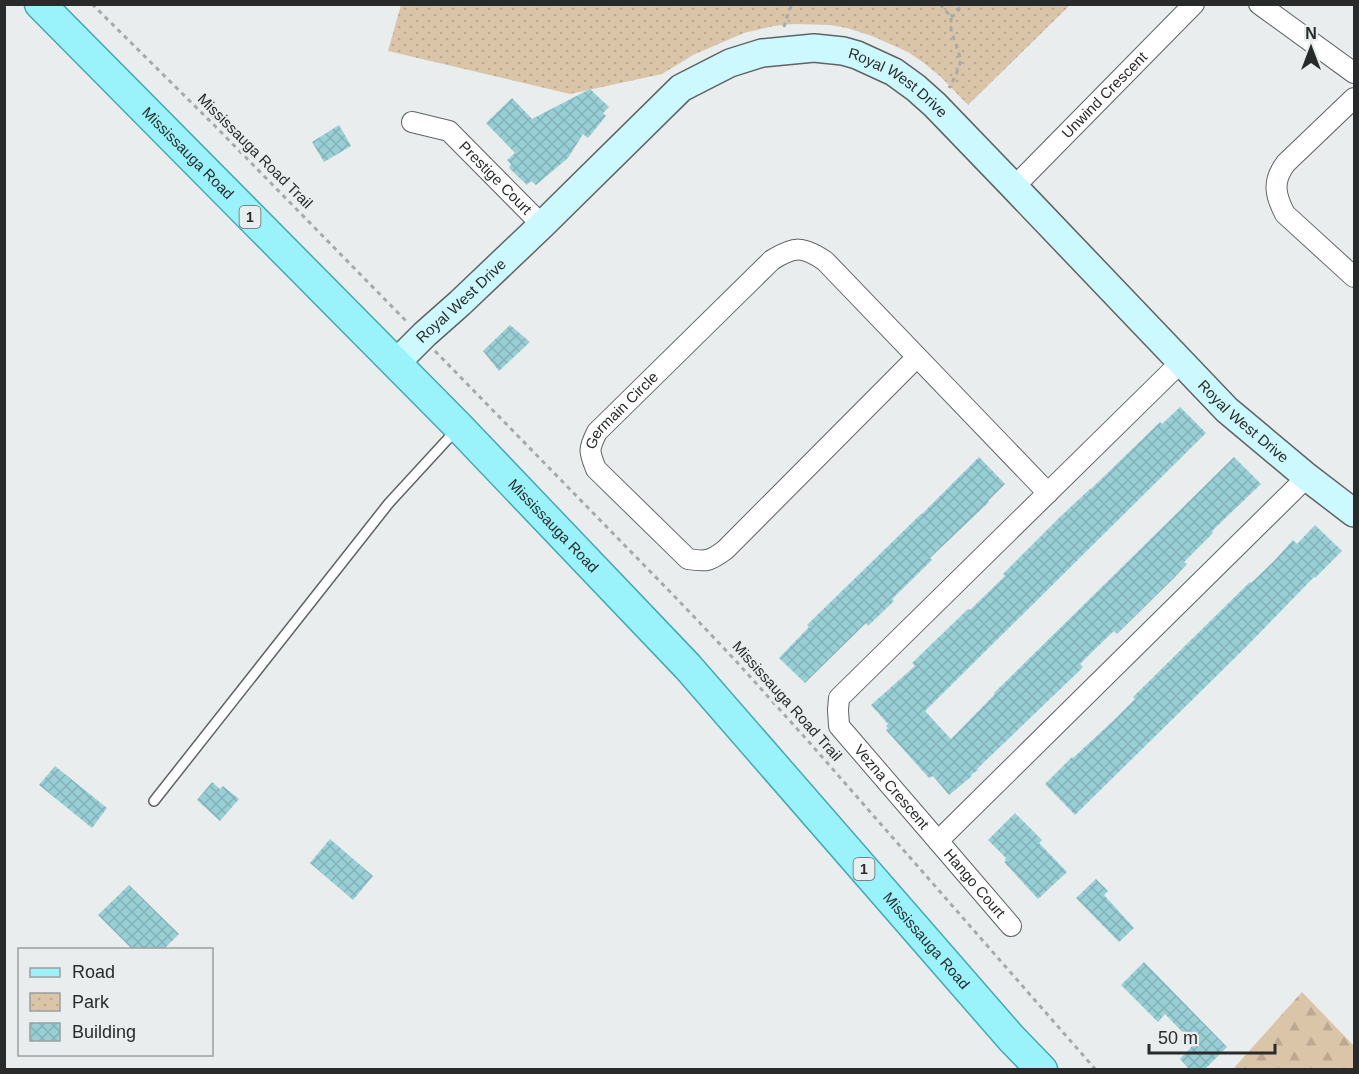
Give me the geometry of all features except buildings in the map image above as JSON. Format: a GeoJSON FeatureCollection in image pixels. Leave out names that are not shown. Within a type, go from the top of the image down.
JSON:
{"type":"FeatureCollection","features":[{"type":"Feature","properties":{"kind":"main road","name":"Mississauga Road"},"geometry":{"type":"LineString","coordinates":[[40,4],[459,427],[688,668],[1011,1038],[1042,1070]]}},
{"type":"Feature","properties":{"kind":"street","name":"Unwind Crescent"},"geometry":{"type":"LineString","coordinates":[[1014,187],[1194,4]]}},
{"type":"Feature","properties":{"kind":"street"},"geometry":{"type":"LineString","coordinates":[[1259,4],[1354,73]]}},
{"type":"Feature","properties":{"kind":"street","name":"Royal West Drive"},"geometry":{"type":"LineString","coordinates":[[396,363],[542,225],[681,88],[730,63],[762,53],[814,48],[843,51],[894,72],[936,105],[1227,410],[1354,513]]}},
{"type":"Feature","properties":{"kind":"street"},"geometry":{"type":"LineString","coordinates":[[1354,98],[1286,163],[1277,180],[1276,190],[1285,214],[1354,278]]}},
{"type":"Feature","properties":{"kind":"street","name":"Prestige Court"},"geometry":{"type":"LineString","coordinates":[[412,122],[449,131],[542,225]]}},
{"type":"Feature","properties":{"kind":"street","name":"Germain Circle"},"geometry":{"type":"LineString","coordinates":[[917,357],[725,550],[703,562],[688,559],[596,469],[591,455],[590,446],[597,432],[772,260],[786,251],[799,249],[813,252],[825,261],[1048,493]]}},
{"type":"Feature","properties":{"kind":"street","name":"Vezna Crescent"},"geometry":{"type":"LineString","coordinates":[[1181,362],[839,698],[839,726],[938,840],[1307,477]]}},
{"type":"Feature","properties":{"kind":"street","name":"Hango Court"},"geometry":{"type":"LineString","coordinates":[[938,840],[1011,926]]}},
{"type":"Feature","properties":{"kind":"lane"},"geometry":{"type":"LineString","coordinates":[[154,801],[389,503],[459,427]]}},
{"type":"Feature","properties":{"kind":"path","name":"Mississauga Road Trail"},"geometry":{"type":"LineString","coordinates":[[92,4],[400,315]]}},
{"type":"Feature","properties":{"kind":"path"},"geometry":{"type":"LineString","coordinates":[[784,27],[792,4]]}},
{"type":"Feature","properties":{"kind":"path"},"geometry":{"type":"LineString","coordinates":[[940,4],[951,17],[951,30],[961,60],[957,75],[949,88]]}},
{"type":"Feature","properties":{"kind":"path"},"geometry":{"type":"LineString","coordinates":[[951,17],[956,14],[962,4]]}},
{"type":"Feature","properties":{"kind":"path","name":"Mississauga Road Trail"},"geometry":{"type":"LineString","coordinates":[[446,362],[735,660],[1096,1070]]}},
{"type":"Feature","properties":{"kind":"green space"},"geometry":{"type":"Polygon","coordinates":[[[401,5],[1070,5],[968,105],[941,77],[908,52],[872,36],[830,25],[793,24],[744,33],[693,55],[662,74],[570,94],[388,51],[401,5]]]}},
{"type":"Feature","properties":{"kind":"green space"},"geometry":{"type":"Polygon","coordinates":[[[1302,992],[1354,1046],[1354,1069],[1233,1069],[1302,992]]]}}]}
